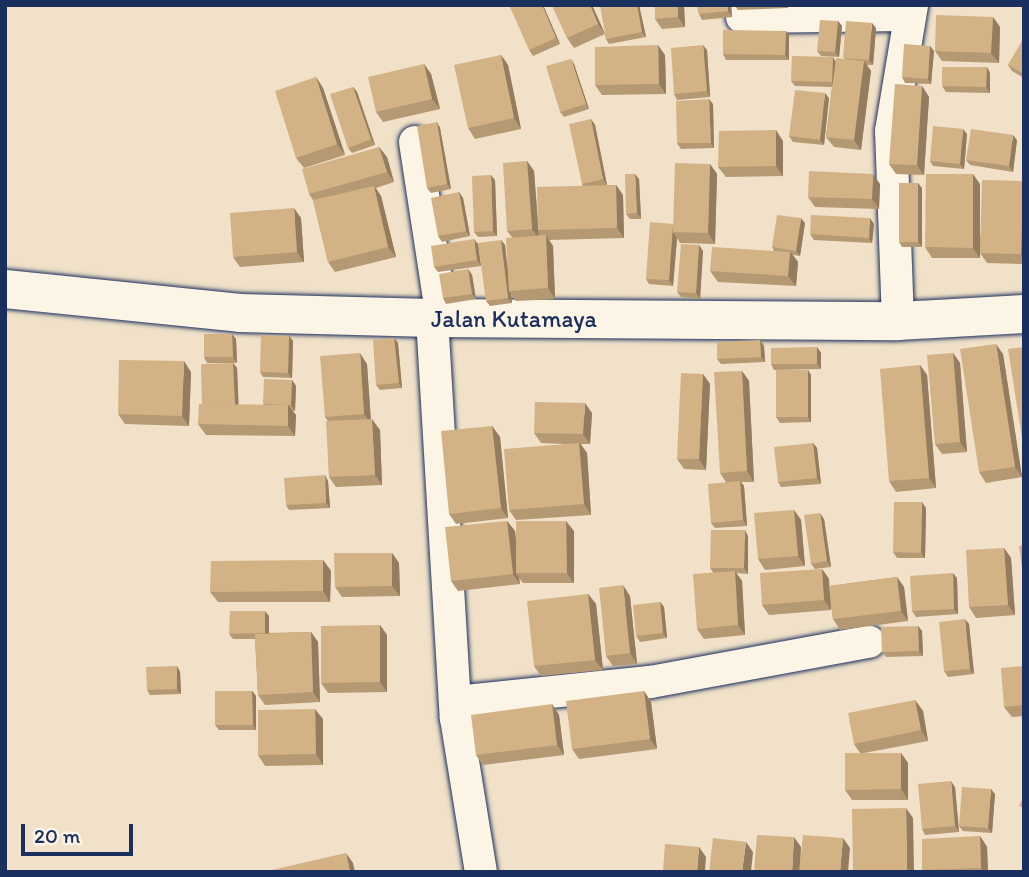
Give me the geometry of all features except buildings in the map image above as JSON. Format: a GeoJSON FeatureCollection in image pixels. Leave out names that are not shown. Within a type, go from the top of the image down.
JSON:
{"type":"FeatureCollection","features":[{"type":"Feature","properties":{"kind":"main road","name":"Jalan Kutamaya"},"geometry":{"type":"LineString","coordinates":[[5,289],[240,313],[437,318],[898,321],[1024,314]]}},
{"type":"Feature","properties":{"kind":"street"},"geometry":{"type":"LineString","coordinates":[[742,17],[911,10],[891,131],[898,321]]}},
{"type":"Feature","properties":{"kind":"street"},"geometry":{"type":"LineString","coordinates":[[415,142],[437,318],[455,702],[481,872]]}},
{"type":"Feature","properties":{"kind":"street"},"geometry":{"type":"LineString","coordinates":[[455,702],[650,682],[869,642]]}}]}
